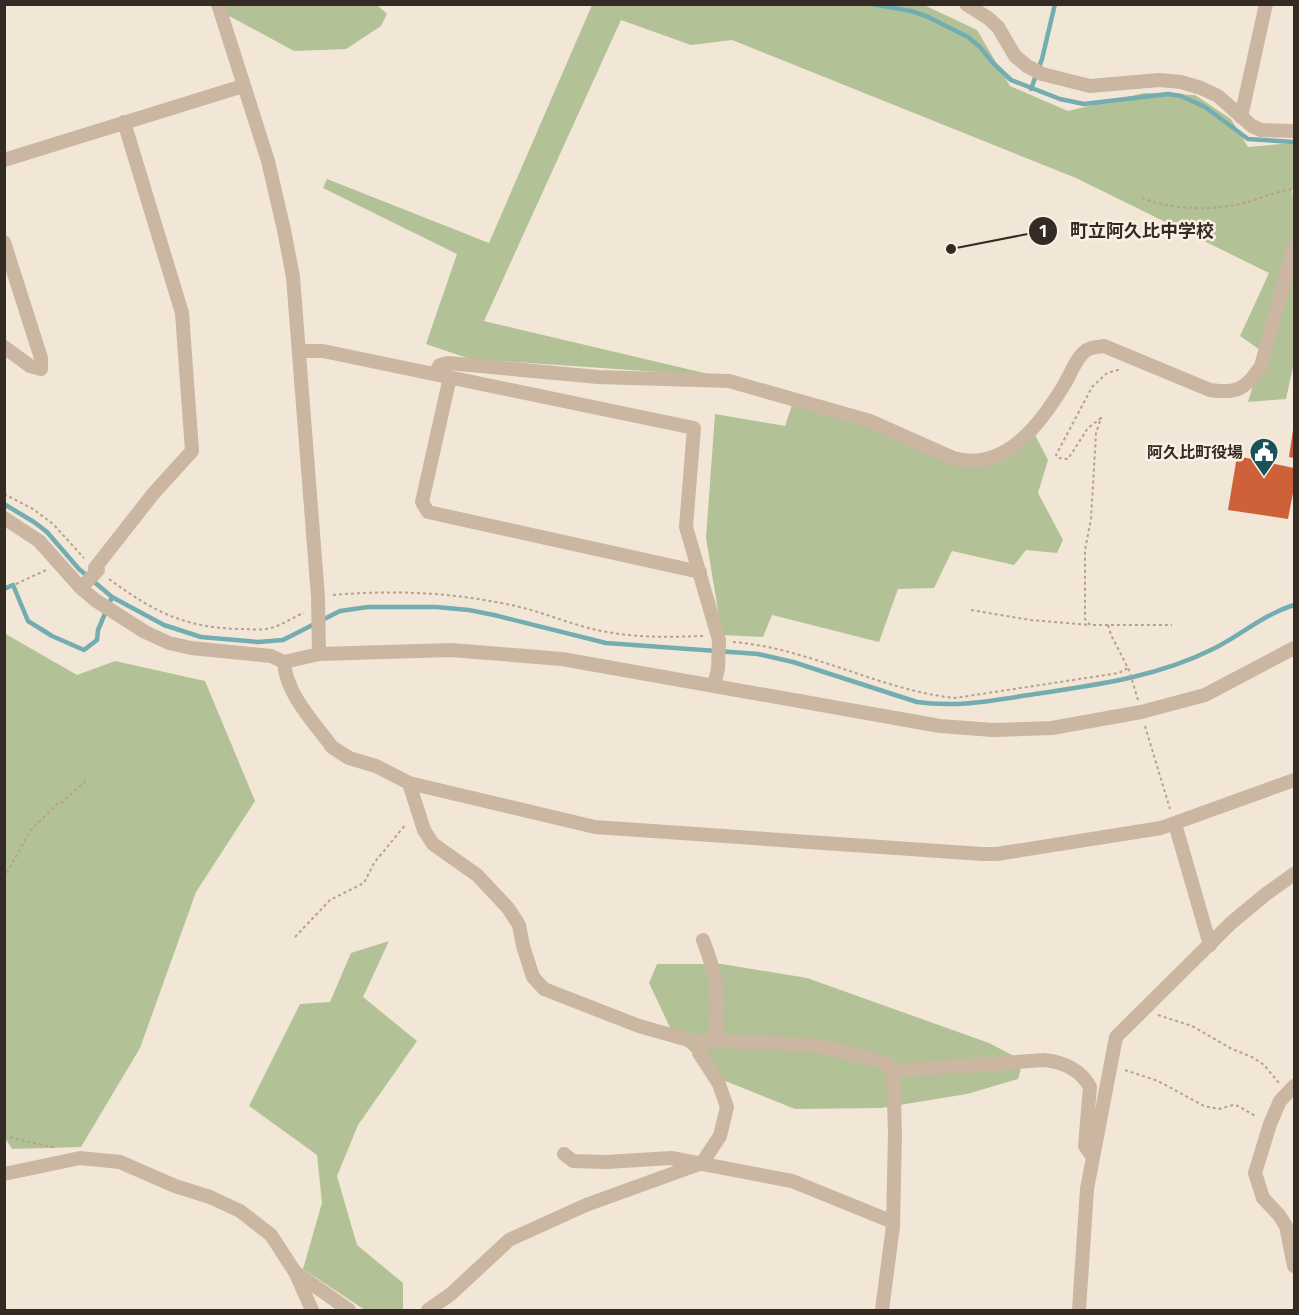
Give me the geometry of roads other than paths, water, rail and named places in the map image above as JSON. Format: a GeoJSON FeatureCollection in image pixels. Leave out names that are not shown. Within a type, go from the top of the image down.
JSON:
{"type":"FeatureCollection","features":[{"type":"Feature","properties":{"kind":"street"},"geometry":{"type":"LineString","coordinates":[[218,4],[268,160],[293,277],[318,606],[319,654]]}},
{"type":"Feature","properties":{"kind":"street"},"geometry":{"type":"LineString","coordinates":[[966,4],[998,27],[1015,56],[1042,74],[1090,86],[1159,80],[1181,82],[1218,96],[1241,117],[1261,130],[1294,130]]}},
{"type":"Feature","properties":{"kind":"street"},"geometry":{"type":"LineString","coordinates":[[1241,117],[1266,4]]}},
{"type":"Feature","properties":{"kind":"street"},"geometry":{"type":"LineString","coordinates":[[4,160],[243,86]]}},
{"type":"Feature","properties":{"kind":"street"},"geometry":{"type":"LineString","coordinates":[[81,588],[153,495],[192,451],[182,313],[124,122]]}},
{"type":"Feature","properties":{"kind":"street"},"geometry":{"type":"LineString","coordinates":[[4,242],[41,358],[41,369],[30,366],[4,347]]}},
{"type":"Feature","properties":{"kind":"street"},"geometry":{"type":"LineString","coordinates":[[435,374],[440,365],[448,363],[598,377],[729,381],[870,421],[953,458],[975,460],[1002,453],[1025,438],[1064,386],[1082,354],[1092,347],[1104,346],[1210,390],[1227,393],[1240,389],[1253,379],[1261,366],[1294,247]]}},
{"type":"Feature","properties":{"kind":"street"},"geometry":{"type":"LineString","coordinates":[[298,351],[323,351],[694,428],[686,527],[718,638],[718,669],[714,685]]}},
{"type":"Feature","properties":{"kind":"street"},"geometry":{"type":"LineString","coordinates":[[450,377],[422,502],[428,512],[700,572]]}},
{"type":"Feature","properties":{"kind":"street"},"geometry":{"type":"LineString","coordinates":[[4,518],[39,541],[81,588],[95,600],[145,632],[169,643],[191,648],[270,656],[284,662],[319,654],[451,650],[562,658],[940,726],[993,730],[1052,728],[1141,712],[1204,695],[1294,648]]}},
{"type":"Feature","properties":{"kind":"street"},"geometry":{"type":"LineString","coordinates":[[284,662],[284,674],[291,691],[332,747],[349,758],[376,766],[409,783],[595,827],[997,854],[1175,824],[1294,780]]}},
{"type":"Feature","properties":{"kind":"street"},"geometry":{"type":"LineString","coordinates":[[409,783],[424,830],[434,844],[477,875],[508,908],[519,925],[533,977],[544,989],[639,1026],[699,1043],[715,1041],[816,1045],[886,1064],[893,1071],[895,1133],[893,1222],[882,1311]]}},
{"type":"Feature","properties":{"kind":"street"},"geometry":{"type":"LineString","coordinates":[[1175,824],[1210,945]]}},
{"type":"Feature","properties":{"kind":"street"},"geometry":{"type":"LineString","coordinates":[[1079,1311],[1087,1189],[1116,1037],[1231,923],[1294,874]]}},
{"type":"Feature","properties":{"kind":"street"},"geometry":{"type":"LineString","coordinates":[[703,940],[717,981],[718,1010],[715,1041]]}},
{"type":"Feature","properties":{"kind":"street"},"geometry":{"type":"LineString","coordinates":[[428,1311],[451,1294],[509,1240],[586,1205],[702,1163],[720,1136],[727,1107],[719,1084],[699,1053],[699,1043]]}},
{"type":"Feature","properties":{"kind":"street"},"geometry":{"type":"LineString","coordinates":[[893,1071],[1044,1060],[1068,1065],[1086,1079],[1090,1087],[1085,1146],[1092,1156]]}},
{"type":"Feature","properties":{"kind":"street"},"geometry":{"type":"LineString","coordinates":[[1291,1089],[1280,1101],[1270,1124],[1255,1173],[1263,1198],[1286,1226],[1294,1266]]}},
{"type":"Feature","properties":{"kind":"street"},"geometry":{"type":"LineString","coordinates":[[564,1154],[573,1161],[606,1162],[671,1158],[792,1181],[893,1222]]}},
{"type":"Feature","properties":{"kind":"street"},"geometry":{"type":"LineString","coordinates":[[4,1174],[80,1158],[120,1162],[175,1186],[210,1197],[240,1211],[271,1235],[295,1272],[312,1311]]}},
{"type":"Feature","properties":{"kind":"street"},"geometry":{"type":"LineString","coordinates":[[295,1272],[350,1311]]}},
{"type":"Feature","properties":{"kind":"waterway"},"geometry":{"type":"LineString","coordinates":[[872,4],[926,16],[968,37],[1011,80],[1060,99],[1084,104],[1168,94],[1181,96],[1205,107],[1248,139],[1294,142]]}},
{"type":"Feature","properties":{"kind":"waterway"},"geometry":{"type":"LineString","coordinates":[[1031,89],[1042,59],[1055,4]]}},
{"type":"Feature","properties":{"kind":"waterway"},"geometry":{"type":"LineString","coordinates":[[4,504],[47,532],[79,569],[112,597],[164,625],[201,637],[258,642],[283,640],[340,611],[368,607],[436,607],[469,610],[606,643],[758,654],[793,662],[917,702],[932,704],[991,701],[1104,683],[1149,673],[1215,648],[1263,619],[1294,605]]}},
{"type":"Feature","properties":{"kind":"waterway"},"geometry":{"type":"LineString","coordinates":[[4,589],[13,585],[28,621],[52,636],[84,650],[97,640],[98,630],[112,597]]}},
{"type":"Feature","properties":{"kind":"place","name":"町立阿久比中学校"},"geometry":{"type":"Point","coordinates":[951,249]}},
{"type":"Feature","properties":{"kind":"place","name":"阿久比町役場"},"geometry":{"type":"Point","coordinates":[1264,478]}}]}
